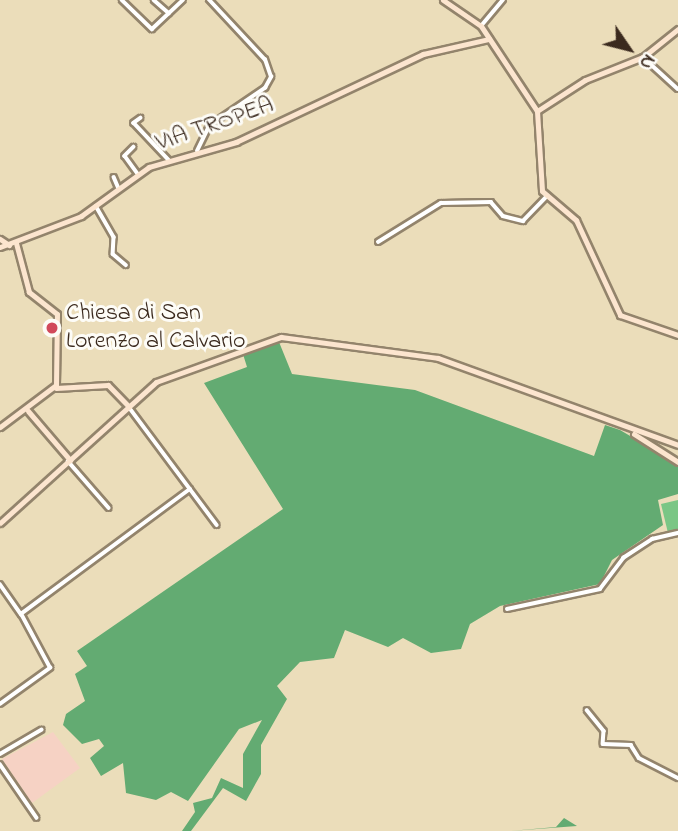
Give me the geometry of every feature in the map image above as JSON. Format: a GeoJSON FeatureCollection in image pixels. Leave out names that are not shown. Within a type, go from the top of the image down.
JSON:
{"type":"FeatureCollection","features":[{"type":"Feature","properties":{"kind":"street"},"geometry":{"type":"LineString","coordinates":[[122,0],[152,29],[183,0]]}},
{"type":"Feature","properties":{"kind":"street"},"geometry":{"type":"LineString","coordinates":[[154,0],[169,13]]}},
{"type":"Feature","properties":{"kind":"street"},"geometry":{"type":"LineString","coordinates":[[197,151],[209,126],[270,81],[265,60],[209,0]]}},
{"type":"Feature","properties":{"kind":"street"},"geometry":{"type":"LineString","coordinates":[[443,0],[481,26],[537,111],[538,180],[547,196],[576,220],[620,315],[678,335]]}},
{"type":"Feature","properties":{"kind":"street"},"geometry":{"type":"LineString","coordinates":[[481,26],[503,0]]}},
{"type":"Feature","properties":{"kind":"street"},"geometry":{"type":"LineString","coordinates":[[537,111],[584,80],[643,57],[678,29]]}},
{"type":"Feature","properties":{"kind":"street","name":"VIA TROPEA"},"geometry":{"type":"LineString","coordinates":[[0,247],[16,243],[96,206],[138,174],[169,160],[236,142],[423,54],[489,38]]}},
{"type":"Feature","properties":{"kind":"street"},"geometry":{"type":"LineString","coordinates":[[643,57],[678,89]]}},
{"type":"Feature","properties":{"kind":"street"},"geometry":{"type":"LineString","coordinates":[[141,118],[134,123],[169,160]]}},
{"type":"Feature","properties":{"kind":"street"},"geometry":{"type":"LineString","coordinates":[[134,147],[125,156],[138,174]]}},
{"type":"Feature","properties":{"kind":"street"},"geometry":{"type":"LineString","coordinates":[[114,177],[119,188]]}},
{"type":"Feature","properties":{"kind":"street"},"geometry":{"type":"LineString","coordinates":[[378,242],[441,203],[491,202],[503,216],[523,221],[547,196]]}},
{"type":"Feature","properties":{"kind":"street"},"geometry":{"type":"LineString","coordinates":[[96,206],[114,237],[113,254],[126,265]]}},
{"type":"Feature","properties":{"kind":"street"},"geometry":{"type":"LineString","coordinates":[[0,239],[9,245]]}},
{"type":"Feature","properties":{"kind":"street"},"geometry":{"type":"LineString","coordinates":[[16,243],[29,292],[57,314],[55,369],[58,389]]}},
{"type":"Feature","properties":{"kind":"street"},"geometry":{"type":"LineString","coordinates":[[0,523],[165,377],[250,345],[295,337],[438,358],[612,424],[675,444],[666,454]]}},
{"type":"Feature","properties":{"kind":"street"},"geometry":{"type":"LineString","coordinates":[[0,427],[44,401],[58,389],[108,385],[130,407],[217,526]]}},
{"type":"Feature","properties":{"kind":"street"},"geometry":{"type":"LineString","coordinates":[[28,411],[109,508]]}},
{"type":"Feature","properties":{"kind":"street"},"geometry":{"type":"LineString","coordinates":[[612,424],[678,462]]}},
{"type":"Feature","properties":{"kind":"street"},"geometry":{"type":"LineString","coordinates":[[22,614],[190,489]]}},
{"type":"Feature","properties":{"kind":"street"},"geometry":{"type":"LineString","coordinates":[[507,609],[600,589],[624,558],[652,539],[678,533]]}},
{"type":"Feature","properties":{"kind":"street"},"geometry":{"type":"LineString","coordinates":[[0,584],[22,614],[50,668],[0,704]]}},
{"type":"Feature","properties":{"kind":"street"},"geometry":{"type":"LineString","coordinates":[[587,710],[604,731],[603,744],[631,745],[639,758],[678,778]]}},
{"type":"Feature","properties":{"kind":"street"},"geometry":{"type":"LineString","coordinates":[[0,754],[41,730]]}},
{"type":"Feature","properties":{"kind":"street"},"geometry":{"type":"LineString","coordinates":[[0,764],[36,816]]}},
{"type":"Feature","properties":{"kind":"shaded area"},"geometry":{"type":"Polygon","coordinates":[[[53,732],[80,768],[32,803],[2,759],[53,732]]]}},
{"type":"Feature","properties":{"kind":"green space"},"geometry":{"type":"Polygon","coordinates":[[[268,342],[279,342],[292,374],[415,390],[594,456],[605,425],[620,430],[678,464],[678,494],[658,500],[663,525],[612,560],[600,584],[500,606],[470,624],[461,649],[431,653],[403,638],[388,647],[345,630],[334,658],[300,662],[277,686],[287,699],[261,745],[261,774],[246,801],[223,788],[191,831],[182,831],[195,812],[193,803],[212,798],[221,778],[243,788],[243,754],[262,720],[239,729],[188,801],[171,792],[156,800],[126,793],[123,763],[101,776],[90,758],[104,746],[99,739],[82,744],[63,725],[66,714],[85,701],[75,674],[87,666],[77,651],[283,509],[204,383],[247,367],[242,351],[268,342]]]}},
{"type":"Feature","properties":{"kind":"green space"},"geometry":{"type":"Polygon","coordinates":[[[678,500],[678,530],[668,533],[661,504],[678,500]]]}},
{"type":"Feature","properties":{"kind":"green space"},"geometry":{"type":"Polygon","coordinates":[[[564,818],[577,826],[510,831],[556,827],[564,818]]]}},
{"type":"Feature","properties":{"kind":"place","name":"Chiesa di San Lorenzo al Calvario"},"geometry":{"type":"Point","coordinates":[52,328]}}]}
